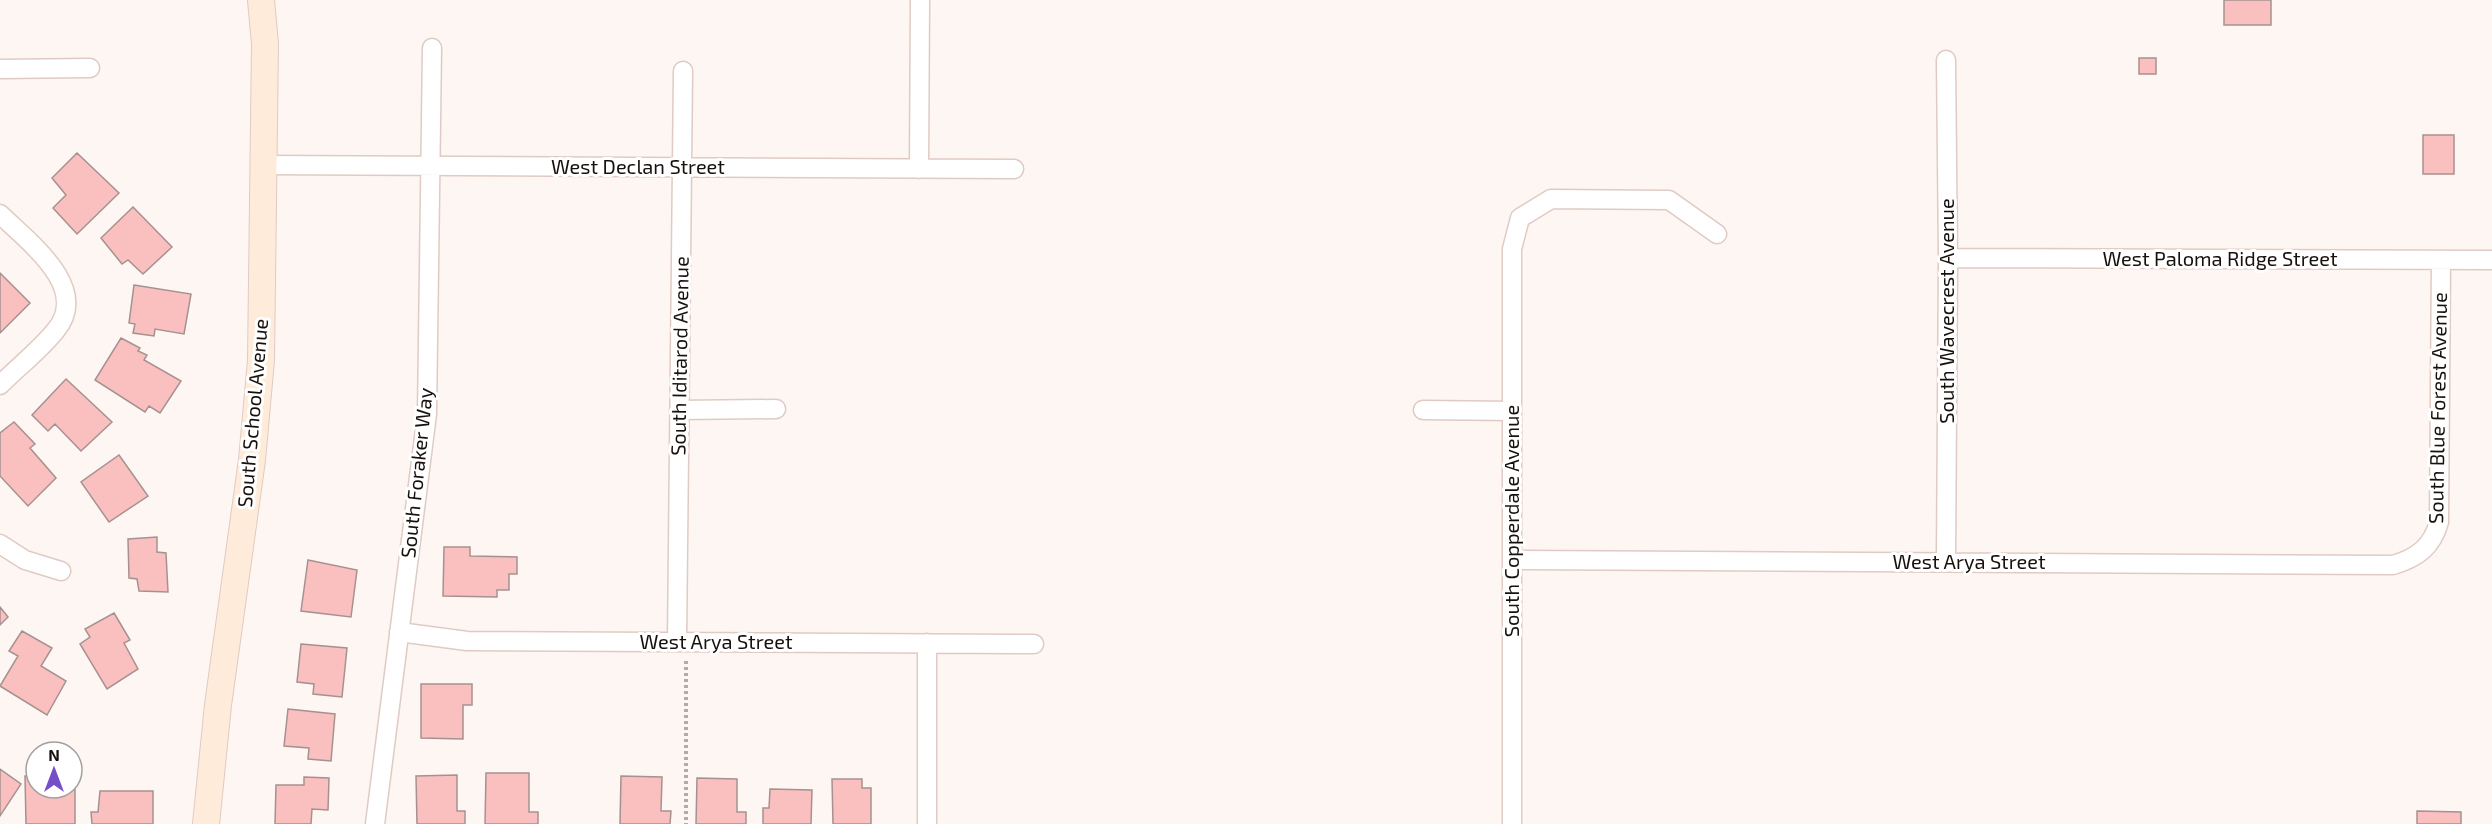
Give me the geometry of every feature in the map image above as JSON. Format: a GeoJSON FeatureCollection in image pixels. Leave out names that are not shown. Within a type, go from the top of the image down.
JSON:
{"type":"FeatureCollection","features":[{"type":"Feature","properties":{"kind":"street","name":"South School Avenue"},"geometry":{"type":"LineString","coordinates":[[206,824],[218,705],[254,438],[261,360],[265,44],[261,0]]}},
{"type":"Feature","properties":{"kind":"street"},"geometry":{"type":"LineString","coordinates":[[919,169],[920,0]]}},
{"type":"Feature","properties":{"kind":"street","name":"South Foraker Way"},"geometry":{"type":"LineString","coordinates":[[375,824],[427,414],[432,48]]}},
{"type":"Feature","properties":{"kind":"street","name":"South Wavecrest Avenue"},"geometry":{"type":"LineString","coordinates":[[1946,60],[1948,258],[1946,561]]}},
{"type":"Feature","properties":{"kind":"street"},"geometry":{"type":"LineString","coordinates":[[0,69],[90,68]]}},
{"type":"Feature","properties":{"kind":"street","name":"South Iditarod Avenue"},"geometry":{"type":"LineString","coordinates":[[677,642],[683,71]]}},
{"type":"Feature","properties":{"kind":"street","name":"West Declan Street"},"geometry":{"type":"LineString","coordinates":[[263,165],[1014,170]]}},
{"type":"Feature","properties":{"kind":"street","name":"South Copperdale Avenue"},"geometry":{"type":"LineString","coordinates":[[1512,824],[1512,249],[1520,219],[1551,199],[1669,200],[1717,234]]}},
{"type":"Feature","properties":{"kind":"street"},"geometry":{"type":"LineString","coordinates":[[0,214],[57,272],[67,299],[57,328],[0,385]]}},
{"type":"Feature","properties":{"kind":"street","name":"West Paloma Ridge Street"},"geometry":{"type":"LineString","coordinates":[[1948,258],[2492,260]]}},
{"type":"Feature","properties":{"kind":"street","name":"South Blue Forest Avenue"},"geometry":{"type":"LineString","coordinates":[[2423,551],[2435,538],[2439,522],[2441,260]]}},
{"type":"Feature","properties":{"kind":"street"},"geometry":{"type":"LineString","coordinates":[[679,410],[776,409]]}},
{"type":"Feature","properties":{"kind":"street"},"geometry":{"type":"LineString","coordinates":[[1423,410],[1512,411]]}},
{"type":"Feature","properties":{"kind":"street"},"geometry":{"type":"LineString","coordinates":[[0,544],[25,560],[61,571]]}},
{"type":"Feature","properties":{"kind":"street","name":"West Arya Street"},"geometry":{"type":"LineString","coordinates":[[1512,560],[2393,565],[2410,560],[2423,551]]}},
{"type":"Feature","properties":{"kind":"street","name":"West Arya Street"},"geometry":{"type":"LineString","coordinates":[[399,632],[467,641],[1034,644]]}},
{"type":"Feature","properties":{"kind":"street"},"geometry":{"type":"LineString","coordinates":[[927,643],[927,824]]}},
{"type":"Feature","properties":{"kind":"path"},"geometry":{"type":"LineString","coordinates":[[686,660],[686,824]]}},
{"type":"Feature","properties":{"kind":"building"},"geometry":{"type":"Polygon","coordinates":[[[2224,0],[2271,0],[2271,25],[2224,25],[2224,0]]]}},
{"type":"Feature","properties":{"kind":"building"},"geometry":{"type":"Polygon","coordinates":[[[2139,58],[2156,58],[2156,74],[2139,74],[2139,58]]]}},
{"type":"Feature","properties":{"kind":"building"},"geometry":{"type":"Polygon","coordinates":[[[2423,135],[2454,135],[2454,174],[2423,174],[2423,135]]]}},
{"type":"Feature","properties":{"kind":"building"},"geometry":{"type":"Polygon","coordinates":[[[77,153],[119,193],[77,234],[53,208],[66,195],[52,178],[77,153]]]}},
{"type":"Feature","properties":{"kind":"building"},"geometry":{"type":"Polygon","coordinates":[[[133,207],[172,247],[143,274],[128,260],[122,264],[101,238],[133,207]]]}},
{"type":"Feature","properties":{"kind":"building"},"geometry":{"type":"Polygon","coordinates":[[[0,273],[30,303],[0,333],[0,273]]]}},
{"type":"Feature","properties":{"kind":"building"},"geometry":{"type":"Polygon","coordinates":[[[134,285],[191,294],[184,334],[155,329],[154,336],[133,333],[135,324],[129,323],[134,285]]]}},
{"type":"Feature","properties":{"kind":"building"},"geometry":{"type":"Polygon","coordinates":[[[121,338],[140,348],[138,351],[147,355],[144,360],[181,381],[160,413],[149,406],[145,412],[95,380],[121,338]]]}},
{"type":"Feature","properties":{"kind":"building"},"geometry":{"type":"Polygon","coordinates":[[[66,379],[112,422],[81,451],[55,424],[48,431],[32,415],[66,379]]]}},
{"type":"Feature","properties":{"kind":"building"},"geometry":{"type":"Polygon","coordinates":[[[14,422],[35,444],[30,448],[56,478],[28,506],[0,476],[0,433],[14,422]]]}},
{"type":"Feature","properties":{"kind":"building"},"geometry":{"type":"Polygon","coordinates":[[[119,455],[148,496],[109,522],[81,482],[119,455]]]}},
{"type":"Feature","properties":{"kind":"building"},"geometry":{"type":"Polygon","coordinates":[[[157,537],[157,552],[166,553],[168,592],[139,591],[137,579],[129,578],[128,539],[157,537]]]}},
{"type":"Feature","properties":{"kind":"building"},"geometry":{"type":"Polygon","coordinates":[[[444,547],[470,547],[470,556],[517,557],[517,574],[509,574],[509,590],[497,590],[497,597],[443,596],[444,547]]]}},
{"type":"Feature","properties":{"kind":"building"},"geometry":{"type":"Polygon","coordinates":[[[308,560],[357,570],[351,617],[301,611],[308,560]]]}},
{"type":"Feature","properties":{"kind":"building"},"geometry":{"type":"Polygon","coordinates":[[[0,607],[8,617],[0,625],[0,607]]]}},
{"type":"Feature","properties":{"kind":"building"},"geometry":{"type":"Polygon","coordinates":[[[114,613],[130,640],[124,643],[138,669],[107,689],[80,644],[90,637],[85,629],[114,613]]]}},
{"type":"Feature","properties":{"kind":"building"},"geometry":{"type":"Polygon","coordinates":[[[22,631],[52,648],[41,666],[66,681],[47,715],[0,686],[18,656],[9,651],[22,631]]]}},
{"type":"Feature","properties":{"kind":"building"},"geometry":{"type":"Polygon","coordinates":[[[301,644],[347,648],[342,697],[313,694],[314,684],[297,682],[301,644]]]}},
{"type":"Feature","properties":{"kind":"building"},"geometry":{"type":"Polygon","coordinates":[[[421,684],[472,684],[472,705],[463,705],[463,739],[421,738],[421,684]]]}},
{"type":"Feature","properties":{"kind":"building"},"geometry":{"type":"Polygon","coordinates":[[[288,709],[335,714],[331,761],[308,759],[309,748],[284,746],[288,709]]]}},
{"type":"Feature","properties":{"kind":"building"},"geometry":{"type":"Polygon","coordinates":[[[0,769],[21,784],[0,816],[0,769]]]}},
{"type":"Feature","properties":{"kind":"building"},"geometry":{"type":"Polygon","coordinates":[[[486,773],[529,773],[529,812],[538,812],[538,824],[485,824],[486,773]]]}},
{"type":"Feature","properties":{"kind":"building"},"geometry":{"type":"Polygon","coordinates":[[[457,775],[457,811],[465,811],[465,824],[417,824],[416,776],[457,775]]]}},
{"type":"Feature","properties":{"kind":"building"},"geometry":{"type":"Polygon","coordinates":[[[621,776],[662,777],[661,811],[671,811],[670,824],[620,824],[621,776]]]}},
{"type":"Feature","properties":{"kind":"building"},"geometry":{"type":"Polygon","coordinates":[[[304,777],[329,778],[328,810],[312,809],[311,824],[275,824],[276,785],[304,785],[304,777]]]}},
{"type":"Feature","properties":{"kind":"building"},"geometry":{"type":"Polygon","coordinates":[[[697,778],[737,779],[737,812],[746,812],[746,824],[696,824],[697,778]]]}},
{"type":"Feature","properties":{"kind":"building"},"geometry":{"type":"Polygon","coordinates":[[[832,779],[862,779],[862,788],[871,788],[871,824],[833,824],[832,779]]]}},
{"type":"Feature","properties":{"kind":"building"},"geometry":{"type":"Polygon","coordinates":[[[770,789],[812,790],[811,824],[763,824],[763,808],[769,808],[770,789]]]}},
{"type":"Feature","properties":{"kind":"building"},"geometry":{"type":"Polygon","coordinates":[[[100,791],[153,791],[153,824],[92,824],[91,812],[98,812],[100,791]]]}},
{"type":"Feature","properties":{"kind":"building"},"geometry":{"type":"Polygon","coordinates":[[[26,800],[75,800],[75,824],[26,824],[26,800]]]}},
{"type":"Feature","properties":{"kind":"building"},"geometry":{"type":"Polygon","coordinates":[[[2417,811],[2461,812],[2461,824],[2417,824],[2417,811]]]}}]}
